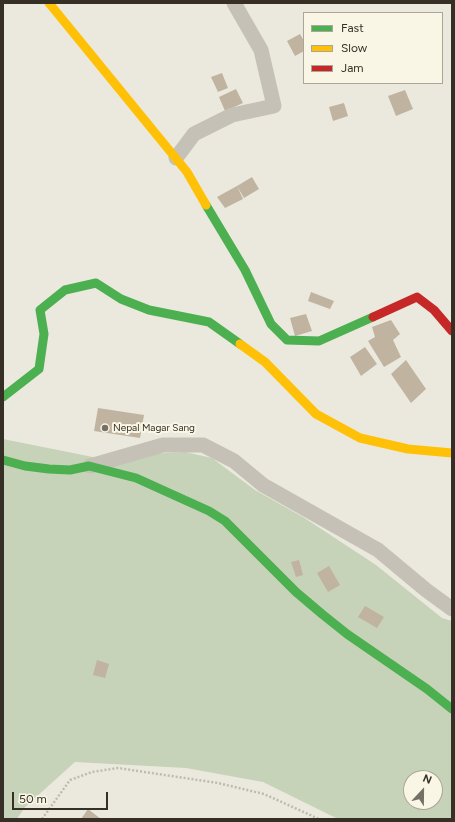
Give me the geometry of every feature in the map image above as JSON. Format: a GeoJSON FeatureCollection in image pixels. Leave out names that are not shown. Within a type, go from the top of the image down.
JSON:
{"type":"FeatureCollection","features":[{"type":"Feature","properties":{"kind":"street"},"geometry":{"type":"LineString","coordinates":[[49,3],[187,172],[245,270],[271,324],[287,340],[319,341],[417,297],[434,310],[452,331]]}},
{"type":"Feature","properties":{"kind":"street"},"geometry":{"type":"LineString","coordinates":[[176,158],[194,134],[232,115],[274,106],[261,50],[234,3]]}},
{"type":"Feature","properties":{"kind":"street"},"geometry":{"type":"LineString","coordinates":[[3,397],[40,369],[44,334],[40,310],[65,290],[96,283],[121,299],[148,310],[209,322],[264,362],[316,414],[360,438],[408,449],[452,453]]}},
{"type":"Feature","properties":{"kind":"street"},"geometry":{"type":"LineString","coordinates":[[3,460],[25,466],[70,470],[163,445],[203,445],[234,461],[263,485],[378,550],[426,590],[452,609]]}},
{"type":"Feature","properties":{"kind":"street"},"geometry":{"type":"LineString","coordinates":[[88,466],[136,478],[178,496],[209,511],[225,521],[296,592],[322,614],[347,634],[427,689],[452,709]]}},
{"type":"Feature","properties":{"kind":"path"},"geometry":{"type":"LineString","coordinates":[[42,819],[70,780],[92,772],[118,768],[218,783],[264,794],[319,819]]}},
{"type":"Feature","properties":{"kind":"green space"},"geometry":{"type":"Polygon","coordinates":[[[3,439],[93,457],[185,452],[212,458],[255,490],[303,517],[376,565],[442,618],[452,621],[452,819],[338,819],[263,782],[186,768],[75,762],[25,807],[17,819],[3,819],[3,439]]]}},
{"type":"Feature","properties":{"kind":"building"},"geometry":{"type":"Polygon","coordinates":[[[300,34],[303,39],[303,52],[295,56],[287,41],[300,34]]]}},
{"type":"Feature","properties":{"kind":"building"},"geometry":{"type":"Polygon","coordinates":[[[222,73],[228,88],[218,92],[211,77],[222,73]]]}},
{"type":"Feature","properties":{"kind":"building"},"geometry":{"type":"Polygon","coordinates":[[[236,89],[243,103],[225,111],[219,97],[236,89]]]}},
{"type":"Feature","properties":{"kind":"building"},"geometry":{"type":"Polygon","coordinates":[[[405,90],[413,109],[396,116],[388,96],[405,90]]]}},
{"type":"Feature","properties":{"kind":"building"},"geometry":{"type":"Polygon","coordinates":[[[344,103],[348,116],[333,121],[329,107],[344,103]]]}},
{"type":"Feature","properties":{"kind":"building"},"geometry":{"type":"Polygon","coordinates":[[[252,177],[259,189],[244,198],[237,186],[252,177]]]}},
{"type":"Feature","properties":{"kind":"building"},"geometry":{"type":"Polygon","coordinates":[[[237,186],[243,199],[225,208],[217,197],[237,186]]]}},
{"type":"Feature","properties":{"kind":"building"},"geometry":{"type":"Polygon","coordinates":[[[311,292],[334,301],[330,309],[308,301],[311,292]]]}},
{"type":"Feature","properties":{"kind":"building"},"geometry":{"type":"Polygon","coordinates":[[[306,314],[312,331],[295,336],[290,318],[306,314]]]}},
{"type":"Feature","properties":{"kind":"building"},"geometry":{"type":"Polygon","coordinates":[[[391,320],[400,334],[393,340],[401,357],[384,367],[368,341],[375,337],[372,327],[391,320]]]}},
{"type":"Feature","properties":{"kind":"building"},"geometry":{"type":"Polygon","coordinates":[[[365,347],[377,364],[361,376],[350,357],[365,347]]]}},
{"type":"Feature","properties":{"kind":"building"},"geometry":{"type":"Polygon","coordinates":[[[406,360],[426,389],[411,403],[391,374],[406,360]]]}},
{"type":"Feature","properties":{"kind":"building"},"geometry":{"type":"Polygon","coordinates":[[[98,408],[144,415],[140,438],[94,431],[98,408]]]}},
{"type":"Feature","properties":{"kind":"building"},"geometry":{"type":"Polygon","coordinates":[[[299,560],[303,575],[296,577],[291,562],[299,560]]]}},
{"type":"Feature","properties":{"kind":"building"},"geometry":{"type":"Polygon","coordinates":[[[329,566],[340,585],[328,592],[317,573],[329,566]]]}},
{"type":"Feature","properties":{"kind":"building"},"geometry":{"type":"Polygon","coordinates":[[[365,606],[384,617],[377,628],[358,617],[365,606]]]}},
{"type":"Feature","properties":{"kind":"building"},"geometry":{"type":"Polygon","coordinates":[[[97,660],[109,664],[105,678],[93,675],[97,660]]]}},
{"type":"Feature","properties":{"kind":"building"},"geometry":{"type":"Polygon","coordinates":[[[88,809],[101,819],[81,819],[88,809]]]}},
{"type":"Feature","properties":{"kind":"traffic: fast"},"geometry":{"type":"LineString","coordinates":[[206,205],[245,270],[271,324],[287,340],[319,341],[373,317]]}},
{"type":"Feature","properties":{"kind":"traffic: fast"},"geometry":{"type":"LineString","coordinates":[[3,397],[39,369],[44,334],[40,310],[65,290],[96,283],[121,299],[149,310],[209,322],[240,344]]}},
{"type":"Feature","properties":{"kind":"traffic: fast"},"geometry":{"type":"LineString","coordinates":[[3,460],[25,466],[49,469],[70,470],[89,466],[136,478],[209,511],[225,521],[296,592],[322,614],[347,634],[427,689],[452,709]]}},
{"type":"Feature","properties":{"kind":"traffic: slow"},"geometry":{"type":"LineString","coordinates":[[49,3],[187,172],[206,205]]}},
{"type":"Feature","properties":{"kind":"traffic: slow"},"geometry":{"type":"LineString","coordinates":[[240,344],[265,362],[316,414],[360,438],[408,449],[452,453]]}},
{"type":"Feature","properties":{"kind":"traffic: jam"},"geometry":{"type":"LineString","coordinates":[[373,317],[417,297],[434,310],[452,331]]}},
{"type":"Feature","properties":{"kind":"place","name":"Nepal Magar Sang"},"geometry":{"type":"Point","coordinates":[105,428]}}]}
